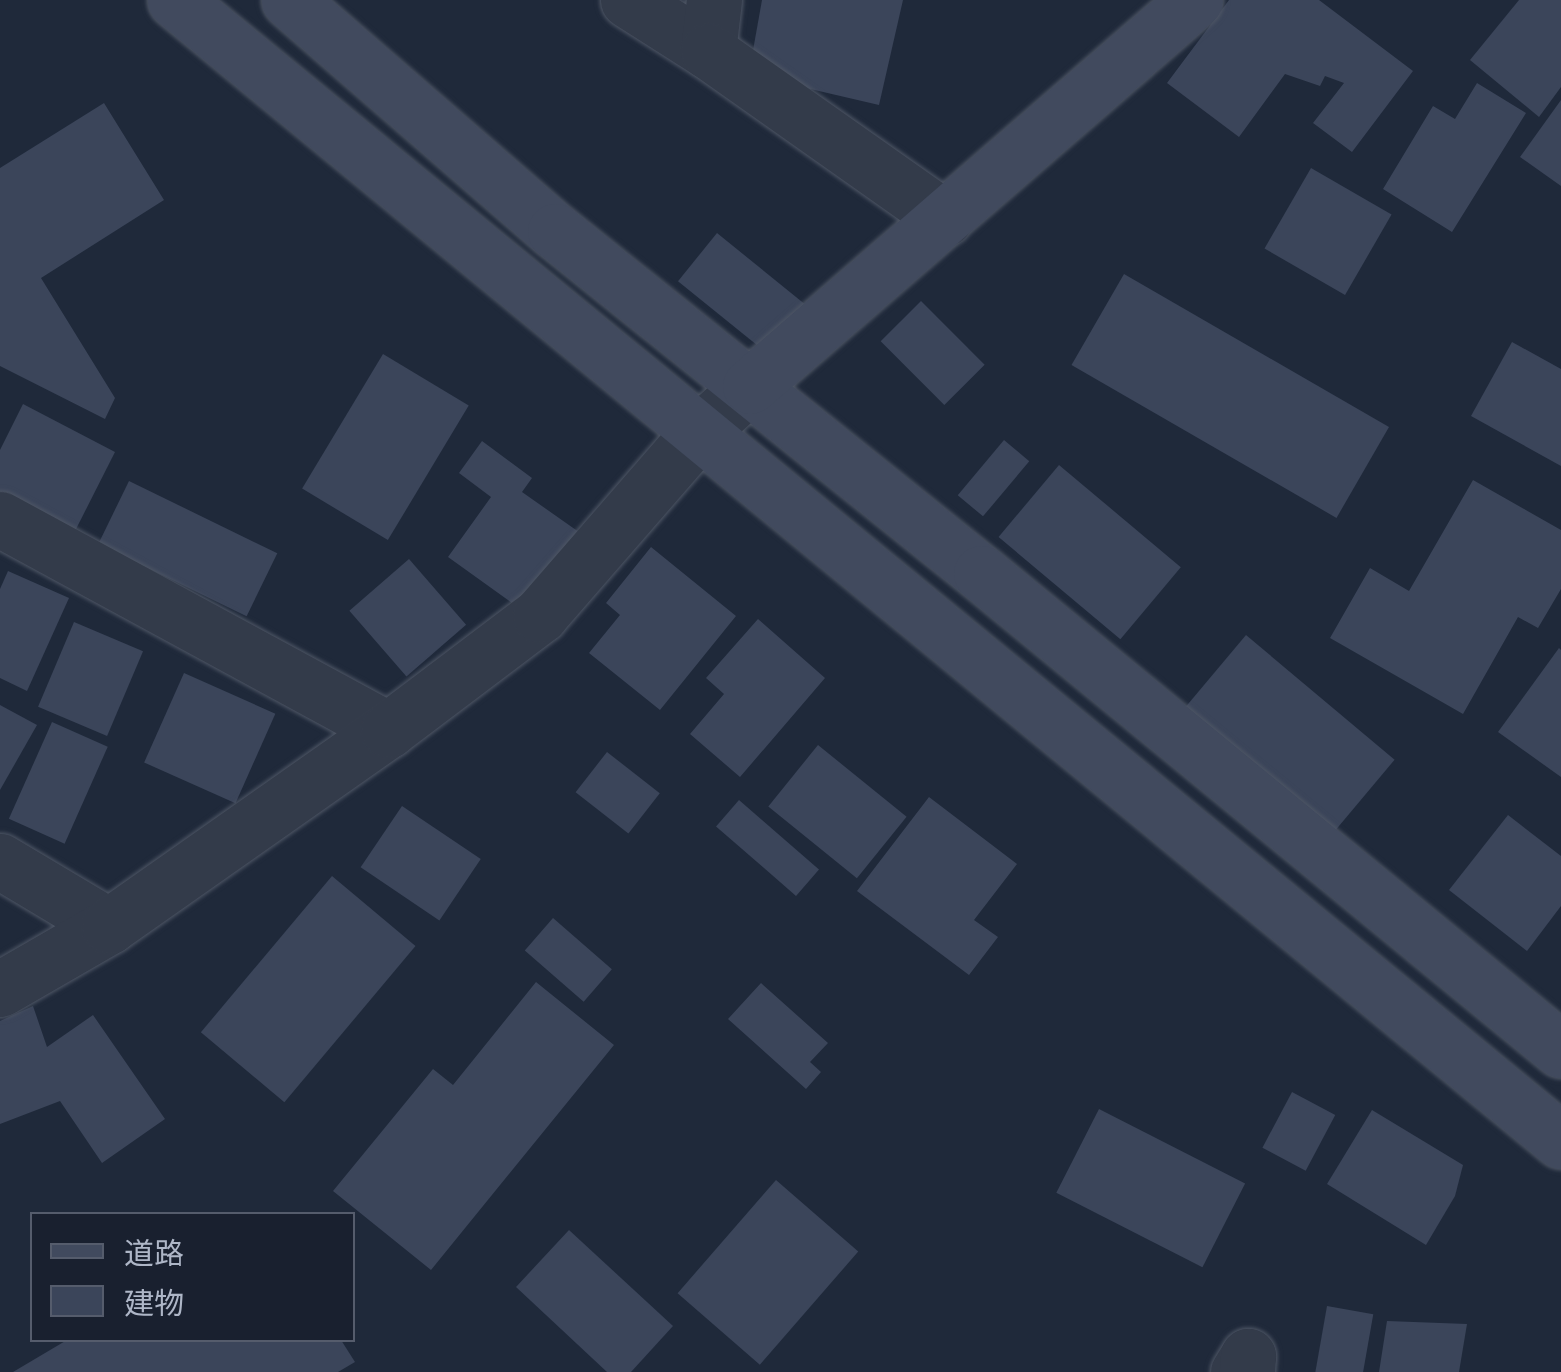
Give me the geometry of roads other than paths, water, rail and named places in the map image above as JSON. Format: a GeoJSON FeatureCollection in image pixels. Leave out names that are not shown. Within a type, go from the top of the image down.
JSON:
{"type":"FeatureCollection","features":[{"type":"Feature","properties":{"kind":"street"},"geometry":{"type":"LineString","coordinates":[[174,0],[1561,1141]]}},
{"type":"Feature","properties":{"kind":"street"},"geometry":{"type":"LineString","coordinates":[[289,0],[555,231],[1561,1050]]}},
{"type":"Feature","properties":{"kind":"street"},"geometry":{"type":"LineString","coordinates":[[628,0],[711,26],[945,218]]}},
{"type":"Feature","properties":{"kind":"street"},"geometry":{"type":"LineString","coordinates":[[0,989],[108,926],[388,730],[540,615],[700,431],[1195,0]]}},
{"type":"Feature","properties":{"kind":"street"},"geometry":{"type":"LineString","coordinates":[[0,518],[388,730]]}},
{"type":"Feature","properties":{"kind":"street"},"geometry":{"type":"LineString","coordinates":[[0,861],[108,926]]}},
{"type":"Feature","properties":{"kind":"street"},"geometry":{"type":"LineString","coordinates":[[1238,1372],[1248,1356],[1247,1372]]}}]}
